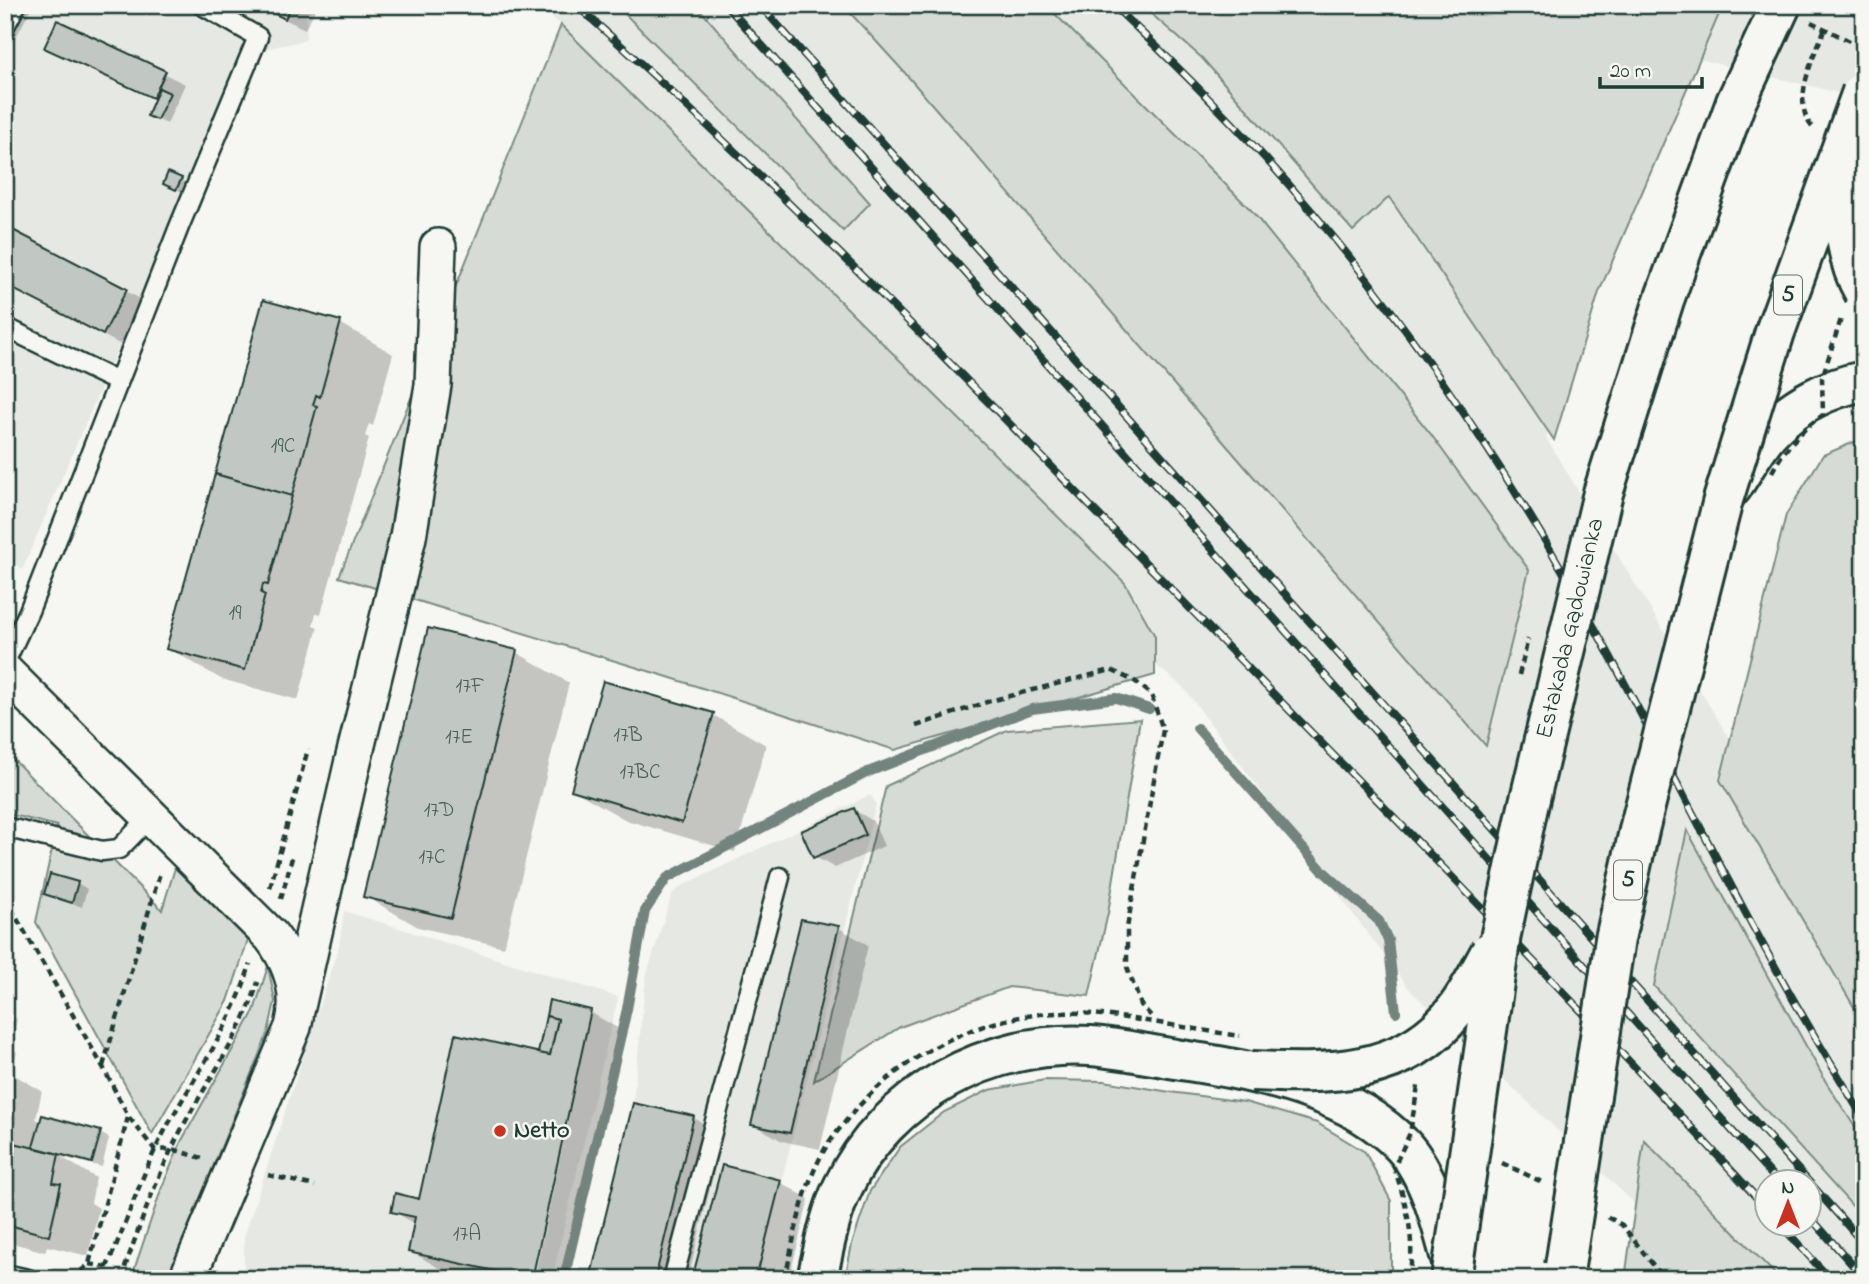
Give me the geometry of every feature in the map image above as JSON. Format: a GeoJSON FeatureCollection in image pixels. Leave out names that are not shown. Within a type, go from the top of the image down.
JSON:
{"type":"FeatureCollection","features":[{"type":"Feature","properties":{"kind":"main road","name":"Estakada Gądowianka"},"geometry":{"type":"LineString","coordinates":[[1452,1271],[1501,934],[1528,807],[1603,493],[1681,253],[1736,102],[1792,11]]}},
{"type":"Feature","properties":{"kind":"main road"},"geometry":{"type":"LineString","coordinates":[[1853,305],[1853,264],[1846,236],[1844,202],[1847,170],[1863,90]]}},
{"type":"Feature","properties":{"kind":"main road","name":"5"},"geometry":{"type":"LineString","coordinates":[[1563,1279],[1615,939],[1640,826],[1723,500],[1775,331],[1863,90]]}},
{"type":"Feature","properties":{"kind":"main road"},"geometry":{"type":"LineString","coordinates":[[1723,500],[1768,432],[1822,393],[1864,381]]}},
{"type":"Feature","properties":{"kind":"main road"},"geometry":{"type":"LineString","coordinates":[[817,1279],[829,1222],[843,1187],[858,1161],[893,1118],[921,1093],[953,1075],[1001,1056],[1041,1048],[1090,1046],[1251,1054],[1318,1074],[1373,1065],[1416,1046],[1441,1026],[1455,1011],[1501,934]]}},
{"type":"Feature","properties":{"kind":"main road"},"geometry":{"type":"LineString","coordinates":[[1251,1054],[1313,1091],[1411,1130],[1422,1176],[1439,1216],[1452,1271]]}},
{"type":"Feature","properties":{"kind":"street"},"geometry":{"type":"LineString","coordinates":[[187,1279],[293,1027],[352,765],[408,537],[433,385],[438,247]]}},
{"type":"Feature","properties":{"kind":"street"},"geometry":{"type":"LineString","coordinates":[[5,672],[266,931],[284,952],[292,969],[296,1007]]}},
{"type":"Feature","properties":{"kind":"lane"},"geometry":{"type":"LineString","coordinates":[[5,26],[16,5]]}},
{"type":"Feature","properties":{"kind":"lane"},"geometry":{"type":"LineString","coordinates":[[5,662],[29,611],[258,37],[202,5]]}},
{"type":"Feature","properties":{"kind":"lane"},"geometry":{"type":"LineString","coordinates":[[5,327],[118,383]]}},
{"type":"Feature","properties":{"kind":"lane"},"geometry":{"type":"LineString","coordinates":[[5,827],[102,851],[119,849],[161,825]]}},
{"type":"Feature","properties":{"kind":"lane"},"geometry":{"type":"LineString","coordinates":[[673,1279],[780,877]]}},
{"type":"Feature","properties":{"kind":"lane"},"geometry":{"type":"LineString","coordinates":[[5,1274],[28,1279]]}},
{"type":"Feature","properties":{"kind":"path"},"geometry":{"type":"LineString","coordinates":[[1792,11],[1864,48]]}},
{"type":"Feature","properties":{"kind":"path"},"geometry":{"type":"LineString","coordinates":[[1768,481],[1780,458],[1806,427],[1823,415],[1822,378],[1853,305]]}},
{"type":"Feature","properties":{"kind":"path"},"geometry":{"type":"LineString","coordinates":[[916,726],[990,701],[1111,670],[1136,682],[1151,694],[1163,730],[1127,928],[1127,967],[1141,1005],[1163,1028],[1175,1033]]}},
{"type":"Feature","properties":{"kind":"path"},"geometry":{"type":"LineString","coordinates":[[121,1279],[150,1197],[172,1149],[251,1005],[308,749]]}},
{"type":"Feature","properties":{"kind":"path"},"geometry":{"type":"LineString","coordinates":[[103,1067],[161,825]]}},
{"type":"Feature","properties":{"kind":"path"},"geometry":{"type":"LineString","coordinates":[[101,1279],[115,1251],[155,1150],[225,1028],[244,986],[294,850]]}},
{"type":"Feature","properties":{"kind":"path"},"geometry":{"type":"LineString","coordinates":[[5,898],[103,1067],[128,1116],[155,1150]]}},
{"type":"Feature","properties":{"kind":"path"},"geometry":{"type":"LineString","coordinates":[[785,1279],[802,1200],[826,1146],[867,1096],[908,1063],[947,1039],[995,1023],[1040,1014],[1092,1014],[1251,1054]]}},
{"type":"Feature","properties":{"kind":"path"},"geometry":{"type":"LineString","coordinates":[[1411,1130],[1410,1133],[1423,1056],[1416,1046]]}},
{"type":"Feature","properties":{"kind":"path"},"geometry":{"type":"LineString","coordinates":[[72,1279],[89,1264],[128,1116]]}},
{"type":"Feature","properties":{"kind":"path"},"geometry":{"type":"LineString","coordinates":[[1410,1279],[1411,1230],[1408,1209],[1394,1167],[1411,1130]]}},
{"type":"Feature","properties":{"kind":"path"},"geometry":{"type":"LineString","coordinates":[[155,1150],[172,1149]]}},
{"type":"Feature","properties":{"kind":"path"},"geometry":{"type":"LineString","coordinates":[[1491,1157],[1548,1184]]}},
{"type":"Feature","properties":{"kind":"path"},"geometry":{"type":"LineString","coordinates":[[234,1167],[314,1186]]}},
{"type":"Feature","properties":{"kind":"path"},"geometry":{"type":"LineString","coordinates":[[1601,1212],[1622,1225],[1664,1279]]}},
{"type":"Feature","properties":{"kind":"path"},"geometry":{"type":"LineString","coordinates":[[89,1264],[107,1266]]}},
{"type":"Feature","properties":{"kind":"shaded area"},"geometry":{"type":"Polygon","coordinates":[[[5,5],[307,5],[306,40],[246,53],[22,570],[5,552],[5,5]]]}},
{"type":"Feature","properties":{"kind":"shaded area"},"geometry":{"type":"Polygon","coordinates":[[[538,5],[1864,5],[1864,99],[1690,57],[1561,362],[1546,438],[1864,959],[1864,1279],[1709,1279],[1629,1198],[1411,991],[1183,687],[1036,569],[561,25],[538,5]]]}},
{"type":"Feature","properties":{"kind":"shaded area"},"geometry":{"type":"Polygon","coordinates":[[[616,5],[696,5],[870,203],[843,231],[616,5]]]}},
{"type":"Feature","properties":{"kind":"shaded area"},"geometry":{"type":"Polygon","coordinates":[[[843,5],[1046,5],[1251,210],[1430,433],[1529,570],[1486,746],[905,73],[843,5]]]}},
{"type":"Feature","properties":{"kind":"shaded area"},"geometry":{"type":"Polygon","coordinates":[[[1141,5],[1723,5],[1599,292],[1554,440],[1389,197],[1353,231],[1202,58],[1141,5]]]}},
{"type":"Feature","properties":{"kind":"shaded area"},"geometry":{"type":"Polygon","coordinates":[[[561,25],[1125,583],[1155,636],[1155,675],[895,750],[668,677],[339,577],[561,25]]]}},
{"type":"Feature","properties":{"kind":"shaded area"},"geometry":{"type":"Polygon","coordinates":[[[1864,438],[1864,1024],[1720,780],[1786,515],[1823,455],[1864,438]]]}},
{"type":"Feature","properties":{"kind":"shaded area"},"geometry":{"type":"Polygon","coordinates":[[[1140,719],[1108,913],[1089,996],[1009,987],[900,1027],[814,1081],[886,786],[1007,730],[1140,719]]]}},
{"type":"Feature","properties":{"kind":"shaded area"},"geometry":{"type":"Polygon","coordinates":[[[5,751],[162,910],[175,868],[248,940],[228,1001],[152,1134],[36,922],[57,826],[5,813],[5,751]]]}},
{"type":"Feature","properties":{"kind":"shaded area"},"geometry":{"type":"Polygon","coordinates":[[[870,795],[876,804],[757,1279],[582,1279],[583,1274],[591,1276],[633,1103],[646,977],[672,894],[682,886],[870,795]]]}},
{"type":"Feature","properties":{"kind":"shaded area"},"geometry":{"type":"Polygon","coordinates":[[[1687,830],[1826,1082],[1864,1141],[1864,1219],[1824,1175],[1824,1168],[1818,1168],[1654,986],[1687,830]]]}},
{"type":"Feature","properties":{"kind":"shaded area"},"geometry":{"type":"Polygon","coordinates":[[[344,911],[618,997],[552,1279],[244,1279],[244,1237],[339,947],[344,911]]]}},
{"type":"Feature","properties":{"kind":"shaded area"},"geometry":{"type":"Polygon","coordinates":[[[268,966],[275,1001],[268,1033],[167,1279],[131,1279],[162,1187],[181,1142],[254,1011],[268,966]]]}},
{"type":"Feature","properties":{"kind":"shaded area"},"geometry":{"type":"Polygon","coordinates":[[[1045,1080],[1104,1081],[1245,1102],[1317,1123],[1365,1152],[1391,1201],[1391,1279],[845,1279],[852,1244],[870,1191],[900,1147],[944,1112],[989,1090],[1045,1080]]]}},
{"type":"Feature","properties":{"kind":"shaded area"},"geometry":{"type":"Polygon","coordinates":[[[1644,1140],[1780,1279],[1625,1279],[1644,1140]]]}},
{"type":"Feature","properties":{"kind":"building"},"geometry":{"type":"Polygon","coordinates":[[[257,5],[292,5],[285,19],[257,5]]]}},
{"type":"Feature","properties":{"kind":"building"},"geometry":{"type":"Polygon","coordinates":[[[57,20],[166,71],[153,98],[44,48],[57,20]]]}},
{"type":"Feature","properties":{"kind":"building"},"geometry":{"type":"Polygon","coordinates":[[[159,88],[170,93],[157,120],[147,116],[159,88]]]}},
{"type":"Feature","properties":{"kind":"building"},"geometry":{"type":"Polygon","coordinates":[[[168,172],[182,178],[176,190],[163,184],[168,172]]]}},
{"type":"Feature","properties":{"kind":"building"},"geometry":{"type":"Polygon","coordinates":[[[5,226],[127,289],[103,335],[5,285],[5,226]]]}},
{"type":"Feature","properties":{"kind":"building"},"geometry":{"type":"Polygon","coordinates":[[[263,300],[341,321],[320,397],[316,395],[313,405],[317,406],[292,496],[215,474],[263,300]]]}},
{"type":"Feature","properties":{"kind":"building"},"geometry":{"type":"Polygon","coordinates":[[[215,474],[292,496],[268,585],[263,584],[261,593],[265,595],[245,670],[166,649],[215,474]]]}},
{"type":"Feature","properties":{"kind":"building"},"geometry":{"type":"Polygon","coordinates":[[[428,628],[517,650],[451,918],[363,897],[428,628]]]}},
{"type":"Feature","properties":{"kind":"building"},"geometry":{"type":"Polygon","coordinates":[[[603,681],[714,713],[682,823],[571,790],[603,681]]]}},
{"type":"Feature","properties":{"kind":"building"},"geometry":{"type":"Polygon","coordinates":[[[854,808],[866,835],[813,858],[801,831],[854,808]]]}},
{"type":"Feature","properties":{"kind":"building"},"geometry":{"type":"Polygon","coordinates":[[[50,874],[78,882],[72,903],[44,894],[50,874]]]}},
{"type":"Feature","properties":{"kind":"building"},"geometry":{"type":"Polygon","coordinates":[[[801,919],[839,926],[790,1133],[751,1125],[801,919]]]}},
{"type":"Feature","properties":{"kind":"building"},"geometry":{"type":"Polygon","coordinates":[[[549,1000],[591,1010],[532,1279],[408,1252],[415,1217],[391,1212],[395,1193],[419,1199],[455,1034],[550,1055],[558,1019],[546,1016],[549,1000]]]}},
{"type":"Feature","properties":{"kind":"building"},"geometry":{"type":"Polygon","coordinates":[[[546,1016],[558,1019],[550,1055],[538,1053],[546,1016]]]}},
{"type":"Feature","properties":{"kind":"building"},"geometry":{"type":"Polygon","coordinates":[[[633,1103],[694,1116],[655,1279],[590,1279],[633,1103]]]}},
{"type":"Feature","properties":{"kind":"building"},"geometry":{"type":"Polygon","coordinates":[[[42,1115],[101,1131],[92,1163],[33,1147],[42,1115]]]}},
{"type":"Feature","properties":{"kind":"building"},"geometry":{"type":"Polygon","coordinates":[[[10,1142],[59,1154],[53,1183],[61,1184],[49,1236],[9,1225],[5,1231],[5,1145],[9,1146],[10,1142]]]}},
{"type":"Feature","properties":{"kind":"building"},"geometry":{"type":"Polygon","coordinates":[[[722,1165],[781,1180],[756,1279],[692,1279],[722,1165]]]}},
{"type":"Feature","properties":{"kind":"waterway"},"geometry":{"type":"LineString","coordinates":[[564,1279],[627,1009],[645,911],[667,878],[868,772],[1032,709],[1116,698],[1149,709]]}},
{"type":"Feature","properties":{"kind":"waterway"},"geometry":{"type":"LineString","coordinates":[[1197,728],[1322,870],[1379,921],[1388,940],[1396,1012]]}},
{"type":"Feature","properties":{"kind":"railway"},"geometry":{"type":"LineString","coordinates":[[576,5],[730,146],[953,366],[1472,898],[1754,1195]]}},
{"type":"Feature","properties":{"kind":"railway"},"geometry":{"type":"LineString","coordinates":[[726,5],[1765,1168]]}},
{"type":"Feature","properties":{"kind":"railway"},"geometry":{"type":"LineString","coordinates":[[760,5],[1797,1168]]}},
{"type":"Feature","properties":{"kind":"railway"},"geometry":{"type":"LineString","coordinates":[[1113,5],[1210,100],[1303,201],[1374,288],[1472,425],[1565,575],[1788,991],[1864,1119]]}},
{"type":"Feature","properties":{"kind":"railway"},"geometry":{"type":"LineString","coordinates":[[1824,1199],[1864,1244]]}},
{"type":"Feature","properties":{"kind":"railway"},"geometry":{"type":"LineString","coordinates":[[1824,1233],[1864,1278]]}},
{"type":"Feature","properties":{"kind":"railway"},"geometry":{"type":"LineString","coordinates":[[1793,1238],[1830,1279]]}},
{"type":"Feature","properties":{"kind":"place","name":"Netto"},"geometry":{"type":"Point","coordinates":[500,1131]}}]}
